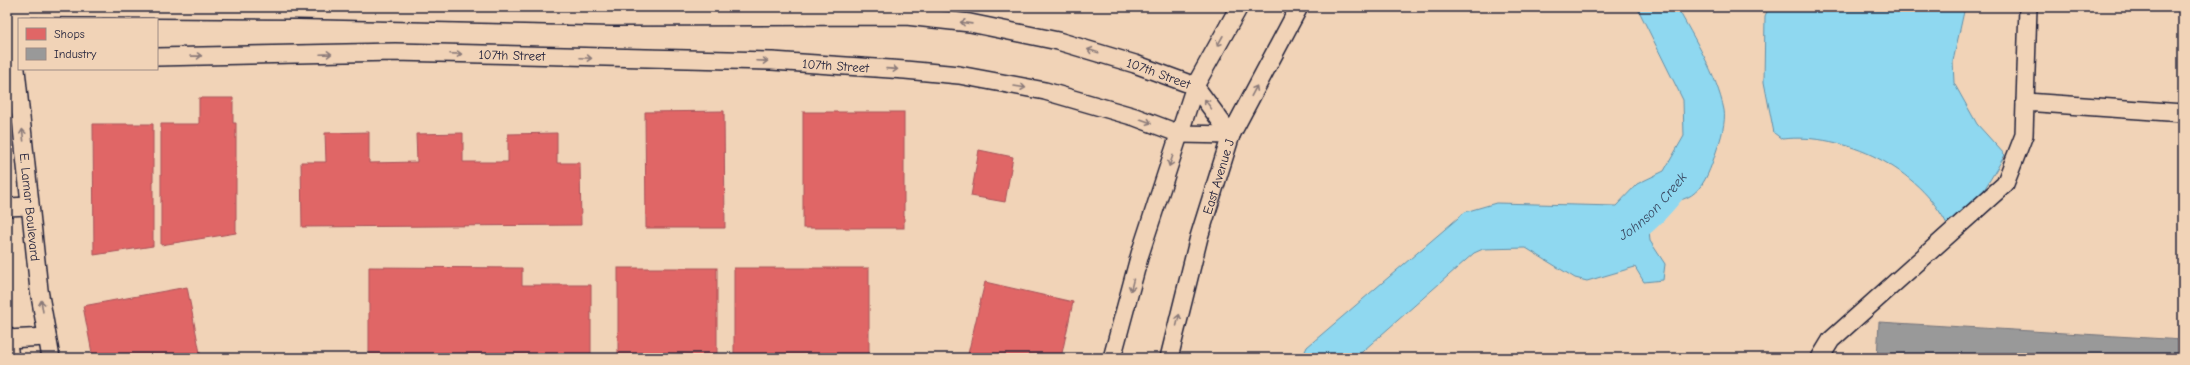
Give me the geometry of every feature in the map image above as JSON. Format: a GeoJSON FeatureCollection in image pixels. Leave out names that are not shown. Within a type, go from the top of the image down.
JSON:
{"type":"FeatureCollection","features":[{"type":"Feature","properties":{"kind":"street"},"geometry":{"type":"LineString","coordinates":[[1112,358],[1140,254],[1195,86],[1239,7]]}},
{"type":"Feature","properties":{"kind":"street","name":"East Avenue J"},"geometry":{"type":"LineString","coordinates":[[1169,358],[1199,237],[1231,135],[1299,7]]}},
{"type":"Feature","properties":{"kind":"street"},"geometry":{"type":"LineString","coordinates":[[1820,358],[1832,340],[2005,184],[2024,135],[2028,7]]}},
{"type":"Feature","properties":{"kind":"street","name":"107th Street"},"geometry":{"type":"LineString","coordinates":[[11,8],[298,10],[611,17],[906,16],[970,23],[1058,41],[1136,64],[1195,86],[1231,135]]}},
{"type":"Feature","properties":{"kind":"street","name":"E. Lamar Boulevard"},"geometry":{"type":"LineString","coordinates":[[11,8],[14,60],[39,290],[51,358]]}},
{"type":"Feature","properties":{"kind":"street","name":"107th Street"},"geometry":{"type":"LineString","coordinates":[[158,57],[394,52],[758,61],[905,70],[959,74],[1044,91],[1135,117],[1180,134],[1231,135]]}},
{"type":"Feature","properties":{"kind":"street"},"geometry":{"type":"LineString","coordinates":[[2025,102],[2183,113]]}},
{"type":"Feature","properties":{"kind":"street"},"geometry":{"type":"LineString","coordinates":[[7,207],[30,206]]}},
{"type":"Feature","properties":{"kind":"street"},"geometry":{"type":"LineString","coordinates":[[10,358],[7,338],[47,337]]}},
{"type":"Feature","properties":{"kind":"water"},"geometry":{"type":"Polygon","coordinates":[[[1637,7],[1677,7],[1711,70],[1724,110],[1722,135],[1702,185],[1695,192],[1677,201],[1649,200],[1647,206],[1650,241],[1665,264],[1663,280],[1644,282],[1635,267],[1587,281],[1575,278],[1526,248],[1483,249],[1474,253],[1355,358],[1302,358],[1307,347],[1465,212],[1496,203],[1616,206],[1637,184],[1664,171],[1684,136],[1683,100],[1637,7]]]}},
{"type":"Feature","properties":{"kind":"water"},"geometry":{"type":"Polygon","coordinates":[[[1769,7],[1965,7],[1953,61],[1954,83],[1977,124],[2005,155],[1981,195],[1948,226],[1935,205],[1919,187],[1899,171],[1878,158],[1855,148],[1830,141],[1806,138],[1782,139],[1774,133],[1764,82],[1765,16],[1769,7]]]}},
{"type":"Feature","properties":{"kind":"building: Shops"},"geometry":{"type":"Polygon","coordinates":[[[199,98],[233,98],[233,123],[236,123],[236,233],[161,245],[161,124],[199,124],[199,98]]]}},
{"type":"Feature","properties":{"kind":"building: Shops"},"geometry":{"type":"Polygon","coordinates":[[[724,111],[725,228],[646,228],[645,112],[724,111]]]}},
{"type":"Feature","properties":{"kind":"building: Shops"},"geometry":{"type":"Polygon","coordinates":[[[803,112],[904,112],[904,228],[803,228],[803,112]]]}},
{"type":"Feature","properties":{"kind":"building: Shops"},"geometry":{"type":"Polygon","coordinates":[[[93,124],[153,124],[153,246],[94,255],[93,124]]]}},
{"type":"Feature","properties":{"kind":"building: Shops"},"geometry":{"type":"Polygon","coordinates":[[[369,132],[369,163],[417,162],[416,134],[463,133],[463,162],[508,162],[508,134],[557,133],[557,163],[580,163],[581,225],[302,227],[301,162],[326,162],[325,133],[369,132]]]}},
{"type":"Feature","properties":{"kind":"building: Shops"},"geometry":{"type":"Polygon","coordinates":[[[979,150],[1013,157],[1005,202],[971,196],[979,150]]]}},
{"type":"Feature","properties":{"kind":"building: Shops"},"geometry":{"type":"Polygon","coordinates":[[[369,267],[522,268],[522,285],[591,285],[591,358],[369,358],[369,267]]]}},
{"type":"Feature","properties":{"kind":"building: Shops"},"geometry":{"type":"Polygon","coordinates":[[[618,268],[717,268],[717,358],[618,358],[618,268]]]}},
{"type":"Feature","properties":{"kind":"building: Shops"},"geometry":{"type":"Polygon","coordinates":[[[734,268],[869,268],[869,358],[734,358],[734,268]]]}},
{"type":"Feature","properties":{"kind":"building: Shops"},"geometry":{"type":"Polygon","coordinates":[[[985,282],[1073,302],[1061,358],[967,358],[985,282]]]}},
{"type":"Feature","properties":{"kind":"building: Shops"},"geometry":{"type":"Polygon","coordinates":[[[187,287],[201,358],[93,358],[83,306],[187,287]]]}},
{"type":"Feature","properties":{"kind":"building: Industry"},"geometry":{"type":"Polygon","coordinates":[[[1879,322],[2183,340],[2183,358],[1877,358],[1879,322]]]}},
{"type":"Feature","properties":{"kind":"waterway","name":"Johnson Creek"},"geometry":{"type":"LineString","coordinates":[[1615,238],[1625,233],[1645,218],[1687,170]]}}]}
